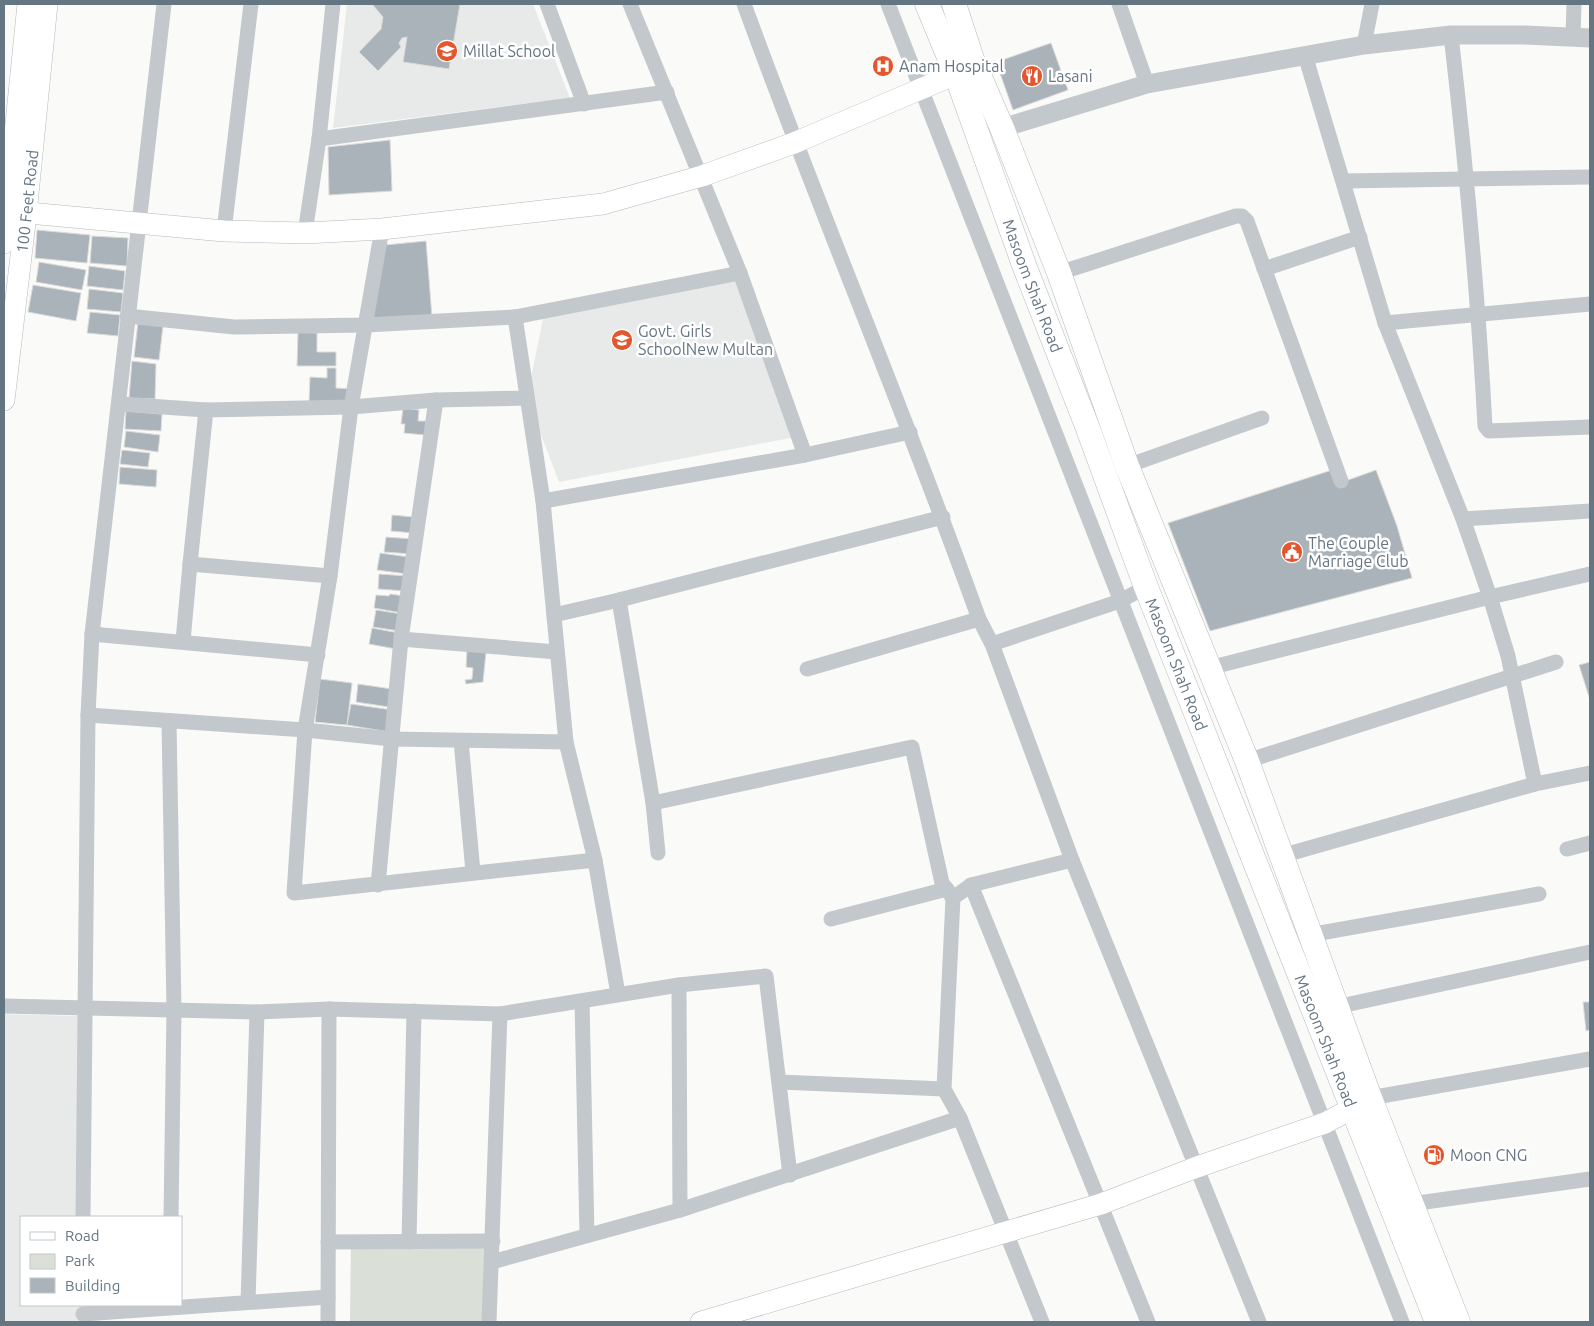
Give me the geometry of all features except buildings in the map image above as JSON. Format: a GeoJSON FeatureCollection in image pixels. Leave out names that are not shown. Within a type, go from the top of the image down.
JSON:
{"type":"FeatureCollection","features":[{"type":"Feature","properties":{"kind":"main road","name":"100 Feet Road"},"geometry":{"type":"LineString","coordinates":[[4,400],[17,212],[28,4]]}},
{"type":"Feature","properties":{"kind":"main road","name":"100 Feet Road"},"geometry":{"type":"LineString","coordinates":[[4,243],[17,212],[47,4]]}},
{"type":"Feature","properties":{"kind":"main road","name":"Masoom Shah Road"},"geometry":{"type":"LineString","coordinates":[[927,4],[956,74],[1024,265],[1087,426],[1149,596],[1360,1103],[1437,1322]]}},
{"type":"Feature","properties":{"kind":"main road","name":"Masoom Shah Road"},"geometry":{"type":"LineString","coordinates":[[954,4],[972,58],[1002,128],[1055,264],[1128,466],[1247,761],[1336,1007],[1360,1103],[1411,1204],[1458,1322]]}},
{"type":"Feature","properties":{"kind":"main road"},"geometry":{"type":"LineString","coordinates":[[17,212],[138,225],[224,231],[305,233],[382,229],[603,204],[702,176],[794,143],[956,74]]}},
{"type":"Feature","properties":{"kind":"main road"},"geometry":{"type":"LineString","coordinates":[[1024,265],[1055,264]]}},
{"type":"Feature","properties":{"kind":"main road"},"geometry":{"type":"LineString","coordinates":[[701,1322],[1101,1204],[1197,1167],[1325,1124],[1360,1103]]}},
{"type":"Feature","properties":{"kind":"street"},"geometry":{"type":"LineString","coordinates":[[83,1216],[88,715],[92,634],[164,4]]}},
{"type":"Feature","properties":{"kind":"street"},"geometry":{"type":"LineString","coordinates":[[224,231],[251,4]]}},
{"type":"Feature","properties":{"kind":"street"},"geometry":{"type":"LineString","coordinates":[[305,233],[319,139],[333,4]]}},
{"type":"Feature","properties":{"kind":"street"},"geometry":{"type":"LineString","coordinates":[[546,4],[584,104]]}},
{"type":"Feature","properties":{"kind":"street"},"geometry":{"type":"LineString","coordinates":[[630,4],[702,176],[740,274],[805,455]]}},
{"type":"Feature","properties":{"kind":"street"},"geometry":{"type":"LineString","coordinates":[[744,4],[794,143],[943,517],[979,618],[992,644],[1072,860],[1259,1322]]}},
{"type":"Feature","properties":{"kind":"street"},"geometry":{"type":"LineString","coordinates":[[888,4],[1402,1322]]}},
{"type":"Feature","properties":{"kind":"street"},"geometry":{"type":"LineString","coordinates":[[1119,4],[1147,84]]}},
{"type":"Feature","properties":{"kind":"street"},"geometry":{"type":"LineString","coordinates":[[1364,45],[1372,4]]}},
{"type":"Feature","properties":{"kind":"street"},"geometry":{"type":"LineString","coordinates":[[1002,128],[1147,84],[1364,45],[1451,35],[1525,34],[1582,37],[1574,4]]}},
{"type":"Feature","properties":{"kind":"street"},"geometry":{"type":"LineString","coordinates":[[1451,35],[1468,178],[1479,314],[1485,426],[1489,431],[1590,427]]}},
{"type":"Feature","properties":{"kind":"street"},"geometry":{"type":"LineString","coordinates":[[1305,55],[1385,323],[1463,519],[1490,596],[1512,676],[1536,784]]}},
{"type":"Feature","properties":{"kind":"street"},"geometry":{"type":"LineString","coordinates":[[319,139],[667,92]]}},
{"type":"Feature","properties":{"kind":"street"},"geometry":{"type":"LineString","coordinates":[[1344,181],[1590,177]]}},
{"type":"Feature","properties":{"kind":"street"},"geometry":{"type":"LineString","coordinates":[[1055,264],[1242,216],[1247,221],[1341,481]]}},
{"type":"Feature","properties":{"kind":"street"},"geometry":{"type":"LineString","coordinates":[[382,229],[351,407],[330,576],[305,730],[294,893],[596,860]]}},
{"type":"Feature","properties":{"kind":"street"},"geometry":{"type":"LineString","coordinates":[[1264,269],[1360,237]]}},
{"type":"Feature","properties":{"kind":"street"},"geometry":{"type":"LineString","coordinates":[[127,316],[234,328],[366,325],[515,318],[740,274]]}},
{"type":"Feature","properties":{"kind":"street"},"geometry":{"type":"LineString","coordinates":[[1385,323],[1590,304]]}},
{"type":"Feature","properties":{"kind":"street"},"geometry":{"type":"LineString","coordinates":[[515,318],[543,501],[566,742],[596,860],[618,994]]}},
{"type":"Feature","properties":{"kind":"street"},"geometry":{"type":"LineString","coordinates":[[118,404],[206,410],[351,407],[436,400],[526,398]]}},
{"type":"Feature","properties":{"kind":"street"},"geometry":{"type":"LineString","coordinates":[[378,885],[401,639],[436,400]]}},
{"type":"Feature","properties":{"kind":"street"},"geometry":{"type":"LineString","coordinates":[[183,641],[206,410]]}},
{"type":"Feature","properties":{"kind":"street"},"geometry":{"type":"LineString","coordinates":[[1128,466],[1262,418]]}},
{"type":"Feature","properties":{"kind":"street"},"geometry":{"type":"LineString","coordinates":[[543,501],[805,455],[910,432]]}},
{"type":"Feature","properties":{"kind":"street"},"geometry":{"type":"LineString","coordinates":[[1463,519],[1590,511]]}},
{"type":"Feature","properties":{"kind":"street"},"geometry":{"type":"LineString","coordinates":[[554,615],[943,517]]}},
{"type":"Feature","properties":{"kind":"street"},"geometry":{"type":"LineString","coordinates":[[190,564],[330,576]]}},
{"type":"Feature","properties":{"kind":"street"},"geometry":{"type":"LineString","coordinates":[[1209,668],[1490,596],[1590,574]]}},
{"type":"Feature","properties":{"kind":"street"},"geometry":{"type":"LineString","coordinates":[[992,644],[1120,601],[1178,593]]}},
{"type":"Feature","properties":{"kind":"street"},"geometry":{"type":"LineString","coordinates":[[619,600],[653,803],[658,853]]}},
{"type":"Feature","properties":{"kind":"street"},"geometry":{"type":"LineString","coordinates":[[807,669],[979,618]]}},
{"type":"Feature","properties":{"kind":"street"},"geometry":{"type":"LineString","coordinates":[[92,634],[318,655]]}},
{"type":"Feature","properties":{"kind":"street"},"geometry":{"type":"LineString","coordinates":[[401,639],[557,652]]}},
{"type":"Feature","properties":{"kind":"street"},"geometry":{"type":"LineString","coordinates":[[1247,761],[1556,662]]}},
{"type":"Feature","properties":{"kind":"street"},"geometry":{"type":"LineString","coordinates":[[88,715],[305,730],[392,739],[566,742]]}},
{"type":"Feature","properties":{"kind":"street"},"geometry":{"type":"LineString","coordinates":[[169,721],[174,1010],[171,1216]]}},
{"type":"Feature","properties":{"kind":"street"},"geometry":{"type":"LineString","coordinates":[[462,741],[473,872]]}},
{"type":"Feature","properties":{"kind":"street"},"geometry":{"type":"LineString","coordinates":[[653,803],[912,748],[942,883],[950,893],[944,1089],[960,1118],[1042,1322]]}},
{"type":"Feature","properties":{"kind":"street"},"geometry":{"type":"LineString","coordinates":[[1281,856],[1536,784],[1590,773]]}},
{"type":"Feature","properties":{"kind":"street"},"geometry":{"type":"LineString","coordinates":[[1567,850],[1590,843]]}},
{"type":"Feature","properties":{"kind":"street"},"geometry":{"type":"LineString","coordinates":[[831,919],[950,893],[971,885],[1072,860]]}},
{"type":"Feature","properties":{"kind":"street"},"geometry":{"type":"LineString","coordinates":[[971,885],[1148,1322]]}},
{"type":"Feature","properties":{"kind":"street"},"geometry":{"type":"LineString","coordinates":[[1309,936],[1539,894]]}},
{"type":"Feature","properties":{"kind":"street"},"geometry":{"type":"LineString","coordinates":[[1336,1007],[1590,952]]}},
{"type":"Feature","properties":{"kind":"street"},"geometry":{"type":"LineString","coordinates":[[4,1006],[257,1012],[330,1009],[500,1014],[679,985],[766,976],[790,1175]]}},
{"type":"Feature","properties":{"kind":"street"},"geometry":{"type":"LineString","coordinates":[[679,985],[680,1210]]}},
{"type":"Feature","properties":{"kind":"street"},"geometry":{"type":"LineString","coordinates":[[582,1001],[587,1235]]}},
{"type":"Feature","properties":{"kind":"street"},"geometry":{"type":"LineString","coordinates":[[328,1322],[330,1009]]}},
{"type":"Feature","properties":{"kind":"street"},"geometry":{"type":"LineString","coordinates":[[409,1242],[414,1011]]}},
{"type":"Feature","properties":{"kind":"street"},"geometry":{"type":"LineString","coordinates":[[248,1302],[257,1012]]}},
{"type":"Feature","properties":{"kind":"street"},"geometry":{"type":"LineString","coordinates":[[489,1322],[500,1014]]}},
{"type":"Feature","properties":{"kind":"street"},"geometry":{"type":"LineString","coordinates":[[1360,1103],[1590,1058]]}},
{"type":"Feature","properties":{"kind":"street"},"geometry":{"type":"LineString","coordinates":[[780,1082],[944,1089]]}},
{"type":"Feature","properties":{"kind":"street"},"geometry":{"type":"LineString","coordinates":[[492,1262],[680,1210],[960,1118]]}},
{"type":"Feature","properties":{"kind":"street"},"geometry":{"type":"LineString","coordinates":[[1411,1204],[1590,1179]]}},
{"type":"Feature","properties":{"kind":"street"},"geometry":{"type":"LineString","coordinates":[[328,1242],[493,1241]]}},
{"type":"Feature","properties":{"kind":"street"},"geometry":{"type":"LineString","coordinates":[[182,1305],[328,1297]]}},
{"type":"Feature","properties":{"kind":"street"},"geometry":{"type":"LineString","coordinates":[[83,1314],[169,1306]]}},
{"type":"Feature","properties":{"kind":"shaded area","name":"Millat School"},"geometry":{"type":"Polygon","coordinates":[[[347,4],[533,4],[570,98],[333,128],[347,4]]]}},
{"type":"Feature","properties":{"kind":"shaded area"},"geometry":{"type":"Polygon","coordinates":[[[735,281],[796,437],[559,482],[527,398],[543,319],[735,281]]]}},
{"type":"Feature","properties":{"kind":"shaded area"},"geometry":{"type":"Polygon","coordinates":[[[4,1014],[79,1016],[81,1216],[20,1216],[20,1306],[82,1306],[82,1322],[4,1322],[4,1014]]]}},
{"type":"Feature","properties":{"kind":"green space"},"geometry":{"type":"Polygon","coordinates":[[[493,1234],[489,1322],[350,1322],[351,1236],[493,1234]]]}},
{"type":"Feature","properties":{"kind":"place","name":"Millat School"},"geometry":{"type":"Point","coordinates":[447,51]}},
{"type":"Feature","properties":{"kind":"place","name":"Anam Hospital"},"geometry":{"type":"Point","coordinates":[883,66]}},
{"type":"Feature","properties":{"kind":"place","name":"Lasani"},"geometry":{"type":"Point","coordinates":[1032,76]}},
{"type":"Feature","properties":{"kind":"place","name":"Govt. Girls SchoolNew Multan"},"geometry":{"type":"Point","coordinates":[622,340]}},
{"type":"Feature","properties":{"kind":"place","name":"The Couple Marriage Club"},"geometry":{"type":"Point","coordinates":[1292,552]}},
{"type":"Feature","properties":{"kind":"place","name":"Moon CNG"},"geometry":{"type":"Point","coordinates":[1434,1155]}}]}
